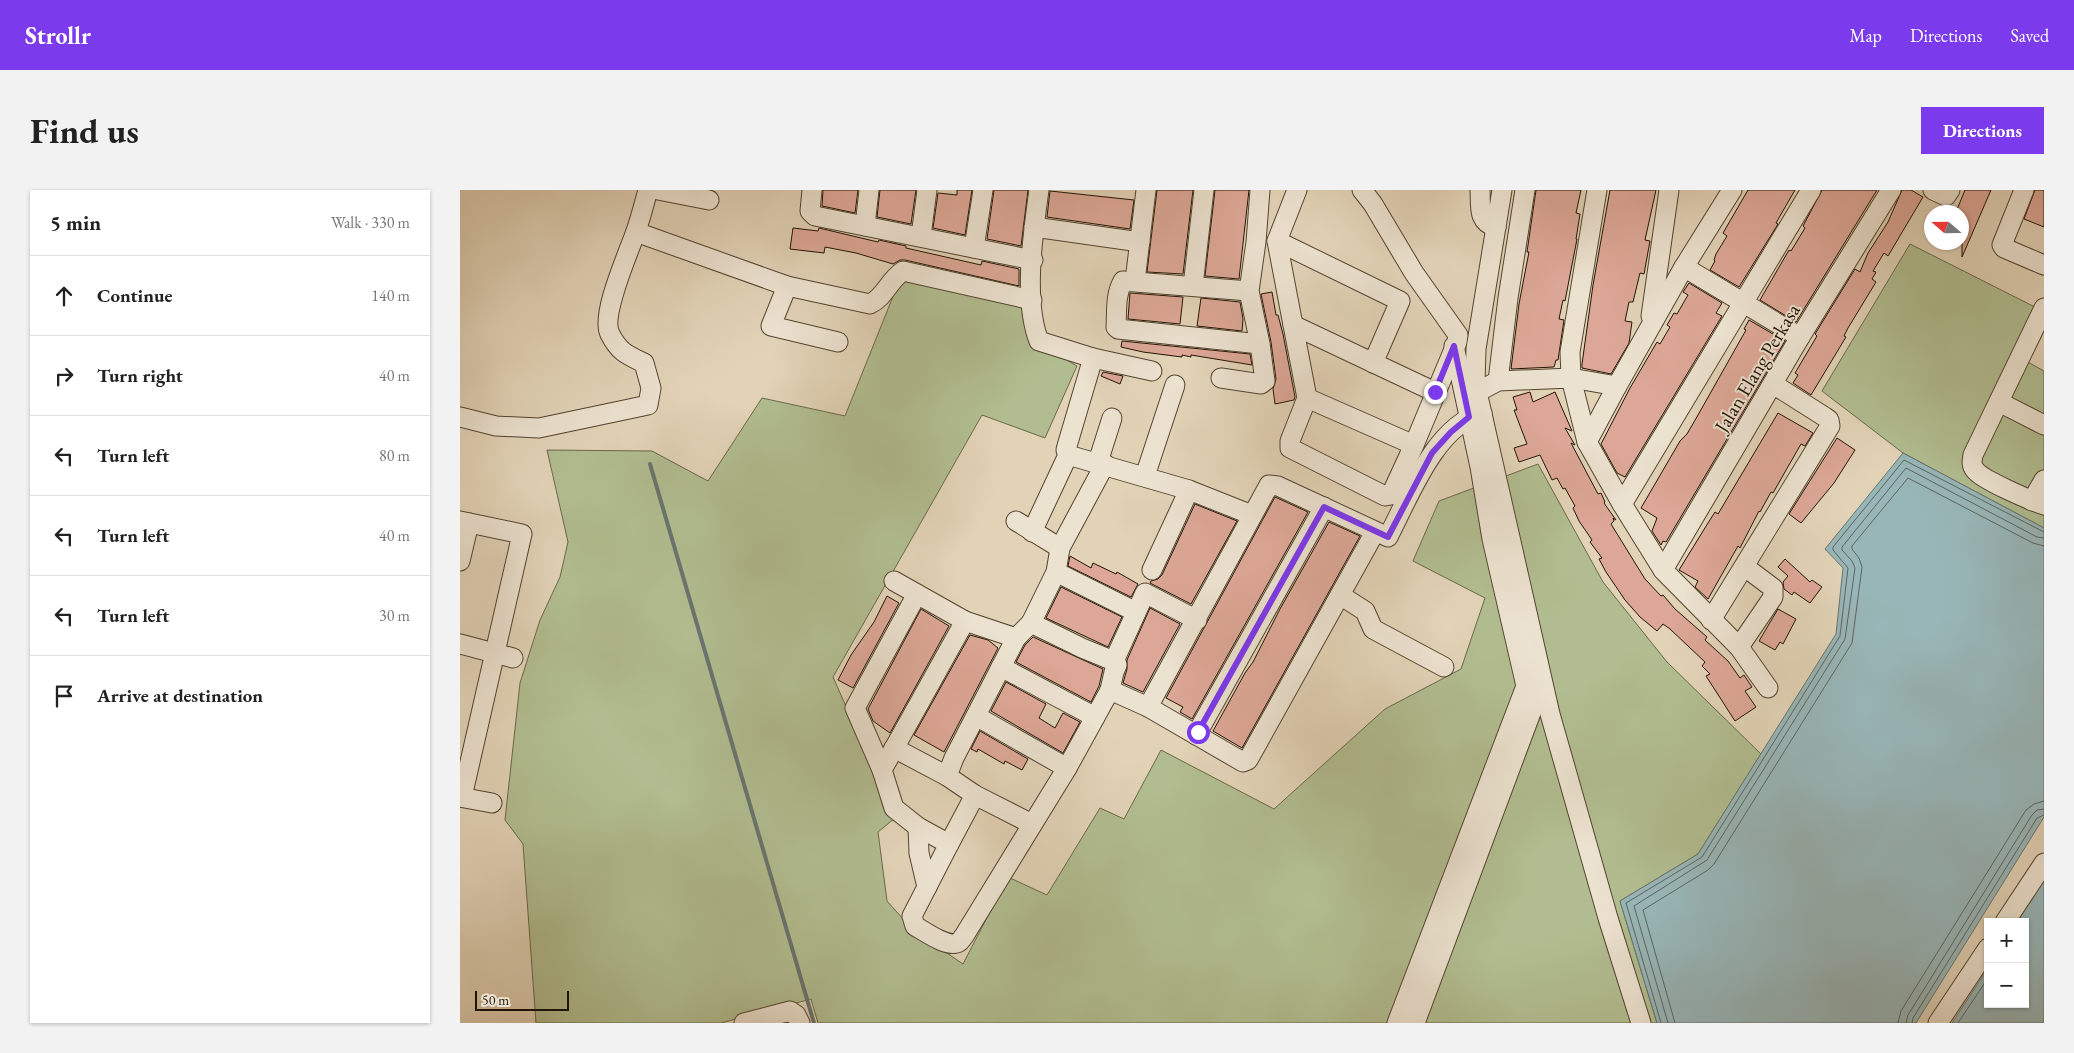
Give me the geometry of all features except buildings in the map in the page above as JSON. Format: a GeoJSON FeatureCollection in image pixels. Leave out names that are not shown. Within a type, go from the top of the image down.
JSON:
{"type":"FeatureCollection","features":[{"type":"Feature","properties":{"kind":"street"},"geometry":{"type":"LineString","coordinates":[[460,417],[496,426],[539,428],[647,407],[651,388],[644,363],[622,353],[609,332],[610,304],[636,232],[648,190]]}},
{"type":"Feature","properties":{"kind":"street"},"geometry":{"type":"LineString","coordinates":[[658,190],[709,200]]}},
{"type":"Feature","properties":{"kind":"street"},"geometry":{"type":"LineString","coordinates":[[812,190],[810,214],[1033,260]]}},
{"type":"Feature","properties":{"kind":"street"},"geometry":{"type":"LineString","coordinates":[[865,226],[869,190]]}},
{"type":"Feature","properties":{"kind":"street"},"geometry":{"type":"LineString","coordinates":[[921,236],[927,190]]}},
{"type":"Feature","properties":{"kind":"street"},"geometry":{"type":"LineString","coordinates":[[974,248],[983,190]]}},
{"type":"Feature","properties":{"kind":"street"},"geometry":{"type":"LineString","coordinates":[[1039,190],[1034,227],[1032,300],[1040,341],[1093,358],[1152,371]]}},
{"type":"Feature","properties":{"kind":"street"},"geometry":{"type":"LineString","coordinates":[[1135,281],[1146,190]]}},
{"type":"Feature","properties":{"kind":"street"},"geometry":{"type":"LineString","coordinates":[[1193,286],[1204,190]]}},
{"type":"Feature","properties":{"kind":"street"},"geometry":{"type":"LineString","coordinates":[[1221,378],[1263,383],[1266,378],[1249,291],[1256,242],[1260,190]]}},
{"type":"Feature","properties":{"kind":"street"},"geometry":{"type":"LineString","coordinates":[[1297,190],[1277,241],[1308,398],[1290,441],[1290,448],[1389,496],[1393,492],[1414,445],[1456,341],[1480,327]]}},
{"type":"Feature","properties":{"kind":"street"},"geometry":{"type":"LineString","coordinates":[[1362,190],[1373,204],[1456,341],[1538,664],[1535,692],[1465,869],[1397,1023]]}},
{"type":"Feature","properties":{"kind":"street"},"geometry":{"type":"LineString","coordinates":[[1480,190],[1480,212],[1482,218],[1489,225],[1496,226]]}},
{"type":"Feature","properties":{"kind":"street"},"geometry":{"type":"LineString","coordinates":[[1502,190],[1474,368],[1473,405],[1502,589],[1535,692],[1550,714],[1608,918],[1641,1023]]}},
{"type":"Feature","properties":{"kind":"street"},"geometry":{"type":"LineString","coordinates":[[1148,707],[1197,620],[1252,515],[1271,484],[1388,537],[1432,453],[1473,405],[1498,381],[1508,298],[1525,190]]}},
{"type":"Feature","properties":{"kind":"street"},"geometry":{"type":"LineString","coordinates":[[1597,190],[1570,352],[1571,378],[1587,442],[1622,504],[1663,570],[1739,647],[1768,688]]}},
{"type":"Feature","properties":{"kind":"street"},"geometry":{"type":"LineString","coordinates":[[1650,327],[1669,190]]}},
{"type":"Feature","properties":{"kind":"street"},"geometry":{"type":"LineString","coordinates":[[1587,442],[1684,267],[1732,190]]}},
{"type":"Feature","properties":{"kind":"street"},"geometry":{"type":"LineString","coordinates":[[1622,504],[1811,190]]}},
{"type":"Feature","properties":{"kind":"street","name":"Jalan Elang Perkasa"},"geometry":{"type":"LineString","coordinates":[[1663,570],[1800,337],[1892,190]]}},
{"type":"Feature","properties":{"kind":"street"},"geometry":{"type":"LineString","coordinates":[[1933,190],[1946,196],[1950,190]]}},
{"type":"Feature","properties":{"kind":"street"},"geometry":{"type":"LineString","coordinates":[[2024,190],[2002,245],[2004,248],[2044,265]]}},
{"type":"Feature","properties":{"kind":"street"},"geometry":{"type":"LineString","coordinates":[[1034,227],[1140,242]]}},
{"type":"Feature","properties":{"kind":"street"},"geometry":{"type":"LineString","coordinates":[[636,232],[787,286],[870,304],[878,300],[895,276],[903,271],[1032,300]]}},
{"type":"Feature","properties":{"kind":"street"},"geometry":{"type":"LineString","coordinates":[[1277,241],[1400,302]]}},
{"type":"Feature","properties":{"kind":"street"},"geometry":{"type":"LineString","coordinates":[[1684,267],[1800,337]]}},
{"type":"Feature","properties":{"kind":"street"},"geometry":{"type":"LineString","coordinates":[[1373,363],[1414,273]]}},
{"type":"Feature","properties":{"kind":"street"},"geometry":{"type":"LineString","coordinates":[[1249,291],[1123,281],[1117,299],[1116,327],[1118,329],[1260,344]]}},
{"type":"Feature","properties":{"kind":"street"},"geometry":{"type":"LineString","coordinates":[[787,286],[771,324],[776,328],[838,342]]}},
{"type":"Feature","properties":{"kind":"street"},"geometry":{"type":"LineString","coordinates":[[1485,293],[1508,298]]}},
{"type":"Feature","properties":{"kind":"street"},"geometry":{"type":"LineString","coordinates":[[2044,308],[2037,340],[1999,402],[1973,455],[1972,463],[1978,474],[2038,503],[2044,480]]}},
{"type":"Feature","properties":{"kind":"street"},"geometry":{"type":"LineString","coordinates":[[1293,326],[1435,392]]}},
{"type":"Feature","properties":{"kind":"street"},"geometry":{"type":"LineString","coordinates":[[1060,548],[1024,527],[1068,455],[1067,446],[1093,358]]}},
{"type":"Feature","properties":{"kind":"street"},"geometry":{"type":"LineString","coordinates":[[1498,381],[1571,378],[1617,386]]}},
{"type":"Feature","properties":{"kind":"street"},"geometry":{"type":"LineString","coordinates":[[1712,620],[1830,426],[1825,417],[1773,384]]}},
{"type":"Feature","properties":{"kind":"street"},"geometry":{"type":"LineString","coordinates":[[1145,476],[1175,386]]}},
{"type":"Feature","properties":{"kind":"street"},"geometry":{"type":"LineString","coordinates":[[1308,398],[1414,445]]}},
{"type":"Feature","properties":{"kind":"street"},"geometry":{"type":"LineString","coordinates":[[1999,402],[2044,425]]}},
{"type":"Feature","properties":{"kind":"street"},"geometry":{"type":"LineString","coordinates":[[947,776],[954,758],[1001,666],[1016,638],[1031,623],[1056,572],[1060,548],[1101,463],[1112,418]]}},
{"type":"Feature","properties":{"kind":"street"},"geometry":{"type":"LineString","coordinates":[[1068,455],[1189,490],[1252,515]]}},
{"type":"Feature","properties":{"kind":"street"},"geometry":{"type":"LineString","coordinates":[[1152,570],[1189,490]]}},
{"type":"Feature","properties":{"kind":"street"},"geometry":{"type":"LineString","coordinates":[[1196,735],[1324,507]]}},
{"type":"Feature","properties":{"kind":"street"},"geometry":{"type":"LineString","coordinates":[[460,561],[465,522],[522,534],[504,656],[461,797],[492,803]]}},
{"type":"Feature","properties":{"kind":"street"},"geometry":{"type":"LineString","coordinates":[[1110,690],[1148,707],[1235,760],[1242,762],[1248,760],[1376,532]]}},
{"type":"Feature","properties":{"kind":"street"},"geometry":{"type":"LineString","coordinates":[[1739,647],[1774,592],[1773,588],[1745,567]]}},
{"type":"Feature","properties":{"kind":"street"},"geometry":{"type":"LineString","coordinates":[[1056,572],[1136,612]]}},
{"type":"Feature","properties":{"kind":"street"},"geometry":{"type":"LineString","coordinates":[[894,581],[965,620],[1016,638]]}},
{"type":"Feature","properties":{"kind":"street"},"geometry":{"type":"LineString","coordinates":[[1114,661],[1145,593],[1197,620]]}},
{"type":"Feature","properties":{"kind":"street"},"geometry":{"type":"LineString","coordinates":[[917,594],[855,708],[882,770],[894,808],[918,827],[948,844]]}},
{"type":"Feature","properties":{"kind":"street"},"geometry":{"type":"LineString","coordinates":[[1340,595],[1365,610],[1372,629],[1444,667]]}},
{"type":"Feature","properties":{"kind":"street"},"geometry":{"type":"LineString","coordinates":[[882,770],[965,620]]}},
{"type":"Feature","properties":{"kind":"street"},"geometry":{"type":"LineString","coordinates":[[975,795],[912,916],[915,926],[939,940],[953,944],[959,942],[1067,768],[1110,690],[1117,666],[1114,661],[1082,648],[1031,623]]}},
{"type":"Feature","properties":{"kind":"street"},"geometry":{"type":"LineString","coordinates":[[460,644],[504,656]]}},
{"type":"Feature","properties":{"kind":"street"},"geometry":{"type":"LineString","coordinates":[[1001,666],[1095,716]]}},
{"type":"Feature","properties":{"kind":"street"},"geometry":{"type":"LineString","coordinates":[[976,716],[1067,768]]}},
{"type":"Feature","properties":{"kind":"street"},"geometry":{"type":"LineString","coordinates":[[894,748],[947,776],[975,795],[1032,824]]}},
{"type":"Feature","properties":{"kind":"street"},"geometry":{"type":"LineString","coordinates":[[918,827],[919,853],[927,887]]}},
{"type":"Feature","properties":{"kind":"street"},"geometry":{"type":"LineString","coordinates":[[2008,918],[2044,863]]}},
{"type":"Feature","properties":{"kind":"street"},"geometry":{"type":"LineString","coordinates":[[1415,1023],[1465,869]]}},
{"type":"Feature","properties":{"kind":"street"},"geometry":{"type":"LineString","coordinates":[[1938,1023],[1984,954]]}},
{"type":"Feature","properties":{"kind":"street"},"geometry":{"type":"LineString","coordinates":[[744,1023],[790,1011],[798,1017],[800,1023]]}},
{"type":"Feature","properties":{"kind":"green space"},"geometry":{"type":"Polygon","coordinates":[[[1910,244],[2035,307],[2015,355],[2044,371],[2044,528],[1903,453],[1822,391],[1910,244]]]}},
{"type":"Feature","properties":{"kind":"green space"},"geometry":{"type":"Polygon","coordinates":[[[902,274],[1035,305],[1034,341],[1077,366],[1045,438],[982,415],[833,677],[895,818],[878,832],[887,901],[913,930],[963,964],[1008,877],[1047,895],[1100,808],[1124,819],[1161,750],[1274,809],[1385,709],[1461,669],[1485,598],[1413,561],[1439,501],[1538,464],[1603,582],[1667,662],[1761,754],[1698,854],[1620,901],[1657,1023],[818,1023],[811,999],[721,1023],[536,1023],[523,844],[505,820],[520,683],[540,620],[560,577],[568,542],[547,450],[652,451],[708,481],[762,398],[845,416],[902,274]]]}},
{"type":"Feature","properties":{"kind":"water"},"geometry":{"type":"Polygon","coordinates":[[[1903,453],[2044,528],[2044,817],[1916,1023],[1657,1023],[1620,901],[1698,854],[1836,634],[1843,568],[1825,549],[1903,453]]]}},
{"type":"Feature","properties":{"kind":"water"},"geometry":{"type":"Polygon","coordinates":[[[2044,879],[2044,1023],[1952,1023],[1984,974],[1984,1008],[2029,1008],[2029,918],[2020,918],[2044,879]]]}},
{"type":"Feature","properties":{"kind":"waterway"},"geometry":{"type":"LineString","coordinates":[[650,464],[814,1023]]}},
{"type":"Feature","properties":{"kind":"route"},"geometry":{"type":"LineString","coordinates":[[1198,732],[1324,507],[1388,537],[1432,453],[1451,432],[1469,417],[1454,346],[1435,392]]}}]}
